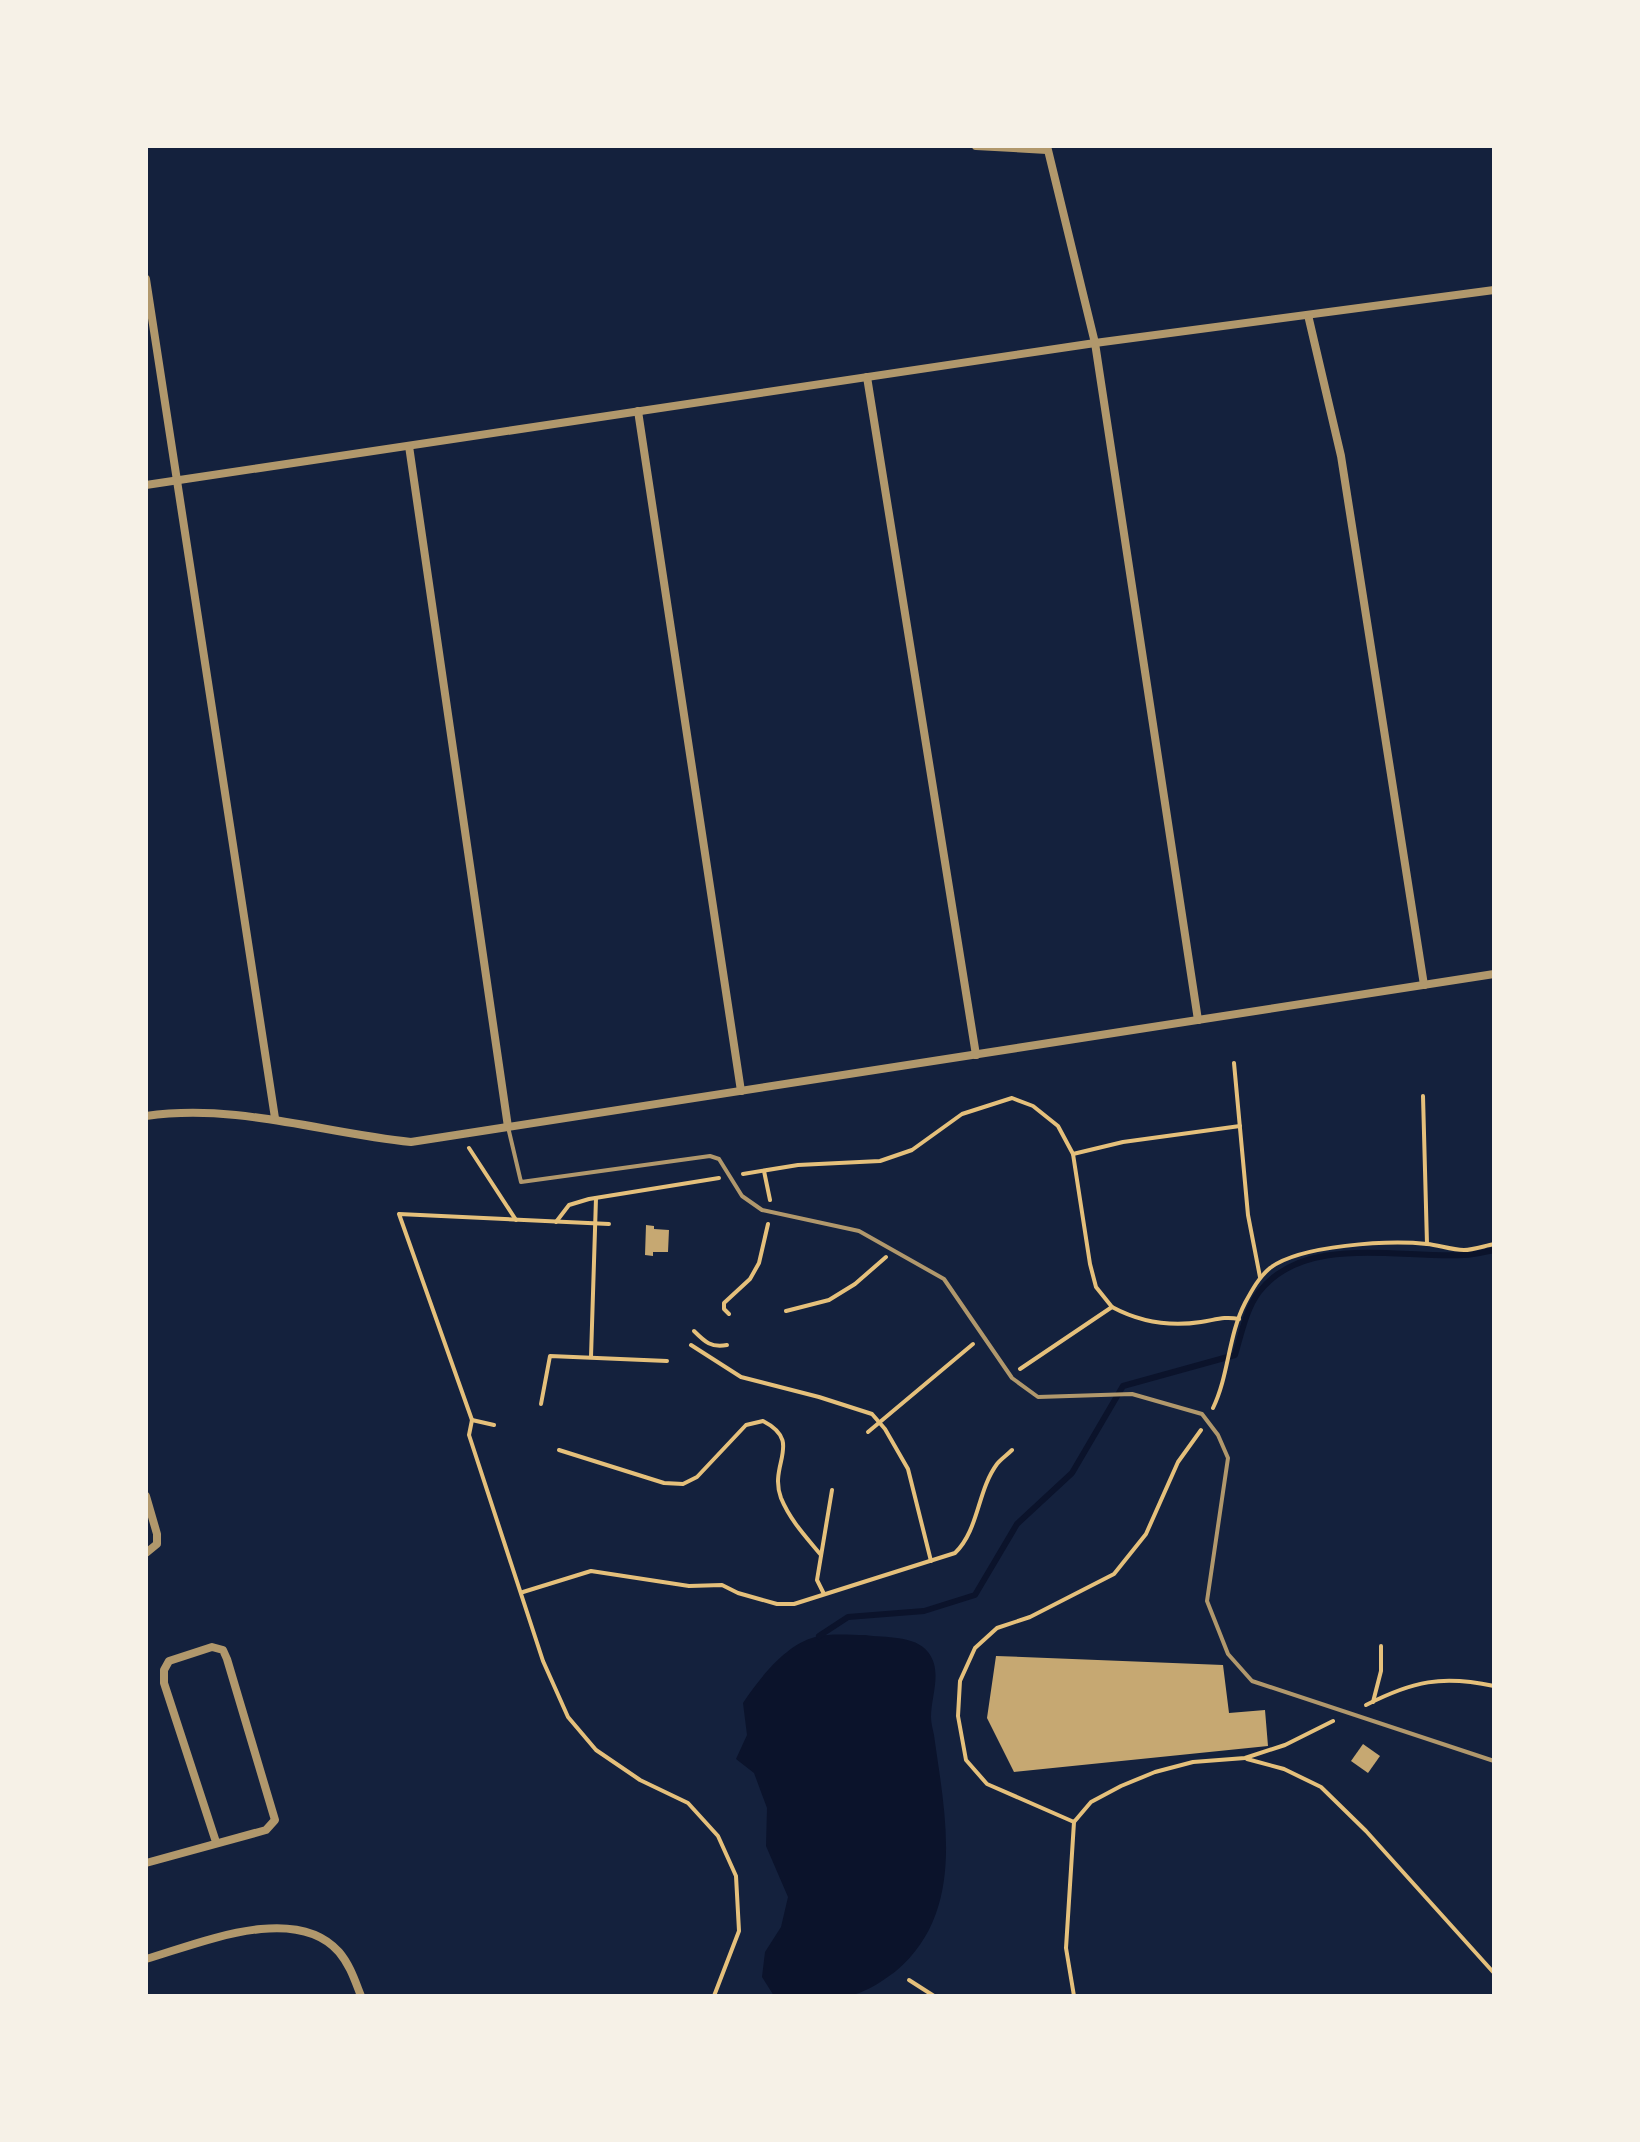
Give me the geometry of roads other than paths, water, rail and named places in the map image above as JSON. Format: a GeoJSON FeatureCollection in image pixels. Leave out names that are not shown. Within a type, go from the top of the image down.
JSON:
{"type":"FeatureCollection","features":[{"type":"Feature","properties":{"kind":"street"},"geometry":{"type":"LineString","coordinates":[[976,146],[1047,148],[1095,343],[1198,1020]]}},
{"type":"Feature","properties":{"kind":"street"},"geometry":{"type":"LineString","coordinates":[[146,279],[275,1118]]}},
{"type":"Feature","properties":{"kind":"street"},"geometry":{"type":"LineString","coordinates":[[146,485],[1095,343],[1494,290]]}},
{"type":"Feature","properties":{"kind":"street"},"geometry":{"type":"LineString","coordinates":[[1308,315],[1341,456],[1424,985]]}},
{"type":"Feature","properties":{"kind":"street"},"geometry":{"type":"LineString","coordinates":[[867,377],[976,1055]]}},
{"type":"Feature","properties":{"kind":"street"},"geometry":{"type":"LineString","coordinates":[[638,411],[741,1091]]}},
{"type":"Feature","properties":{"kind":"street"},"geometry":{"type":"LineString","coordinates":[[409,446],[508,1127]]}},
{"type":"Feature","properties":{"kind":"street"},"geometry":{"type":"LineString","coordinates":[[146,1116],[207,1111],[275,1118],[366,1138],[411,1142],[1494,974]]}},
{"type":"Feature","properties":{"kind":"street"},"geometry":{"type":"LineString","coordinates":[[146,1496],[157,1534],[157,1544],[146,1553]]}},
{"type":"Feature","properties":{"kind":"street"},"geometry":{"type":"LineString","coordinates":[[146,1863],[266,1830],[275,1820],[227,1659],[223,1650],[212,1647],[169,1661],[164,1670],[164,1683],[216,1842]]}},
{"type":"Feature","properties":{"kind":"street"},"geometry":{"type":"LineString","coordinates":[[146,1959],[249,1929],[284,1928],[316,1935],[337,1950],[350,1968],[361,1996]]}},
{"type":"Feature","properties":{"kind":"lane"},"geometry":{"type":"LineString","coordinates":[[508,1127],[521,1182],[710,1156],[719,1159],[742,1196],[762,1210],[859,1231],[944,1279],[1011,1376],[1038,1397],[1132,1394],[1202,1414],[1218,1435],[1228,1458],[1207,1601],[1228,1654],[1252,1681],[1494,1761]]}},
{"type":"Feature","properties":{"kind":"lane"},"geometry":{"type":"LineString","coordinates":[[1484,1757],[1494,1753]]}},
{"type":"Feature","properties":{"kind":"water"},"geometry":{"type":"Polygon","coordinates":[[[827,1635],[899,1638],[915,1643],[928,1652],[935,1667],[931,1719],[946,1829],[942,1891],[933,1920],[918,1947],[896,1971],[879,1983],[847,1996],[774,1996],[762,1977],[765,1952],[781,1927],[788,1897],[766,1846],[767,1808],[754,1773],[736,1759],[747,1735],[743,1703],[757,1683],[793,1647],[827,1635]]]}},
{"type":"Feature","properties":{"kind":"waterway"},"geometry":{"type":"LineString","coordinates":[[819,1636],[848,1617],[924,1611],[975,1595],[1017,1524],[1072,1473],[1123,1386],[1235,1355],[1254,1299],[1278,1274],[1301,1262],[1327,1255],[1464,1255],[1494,1250]]}}]}
